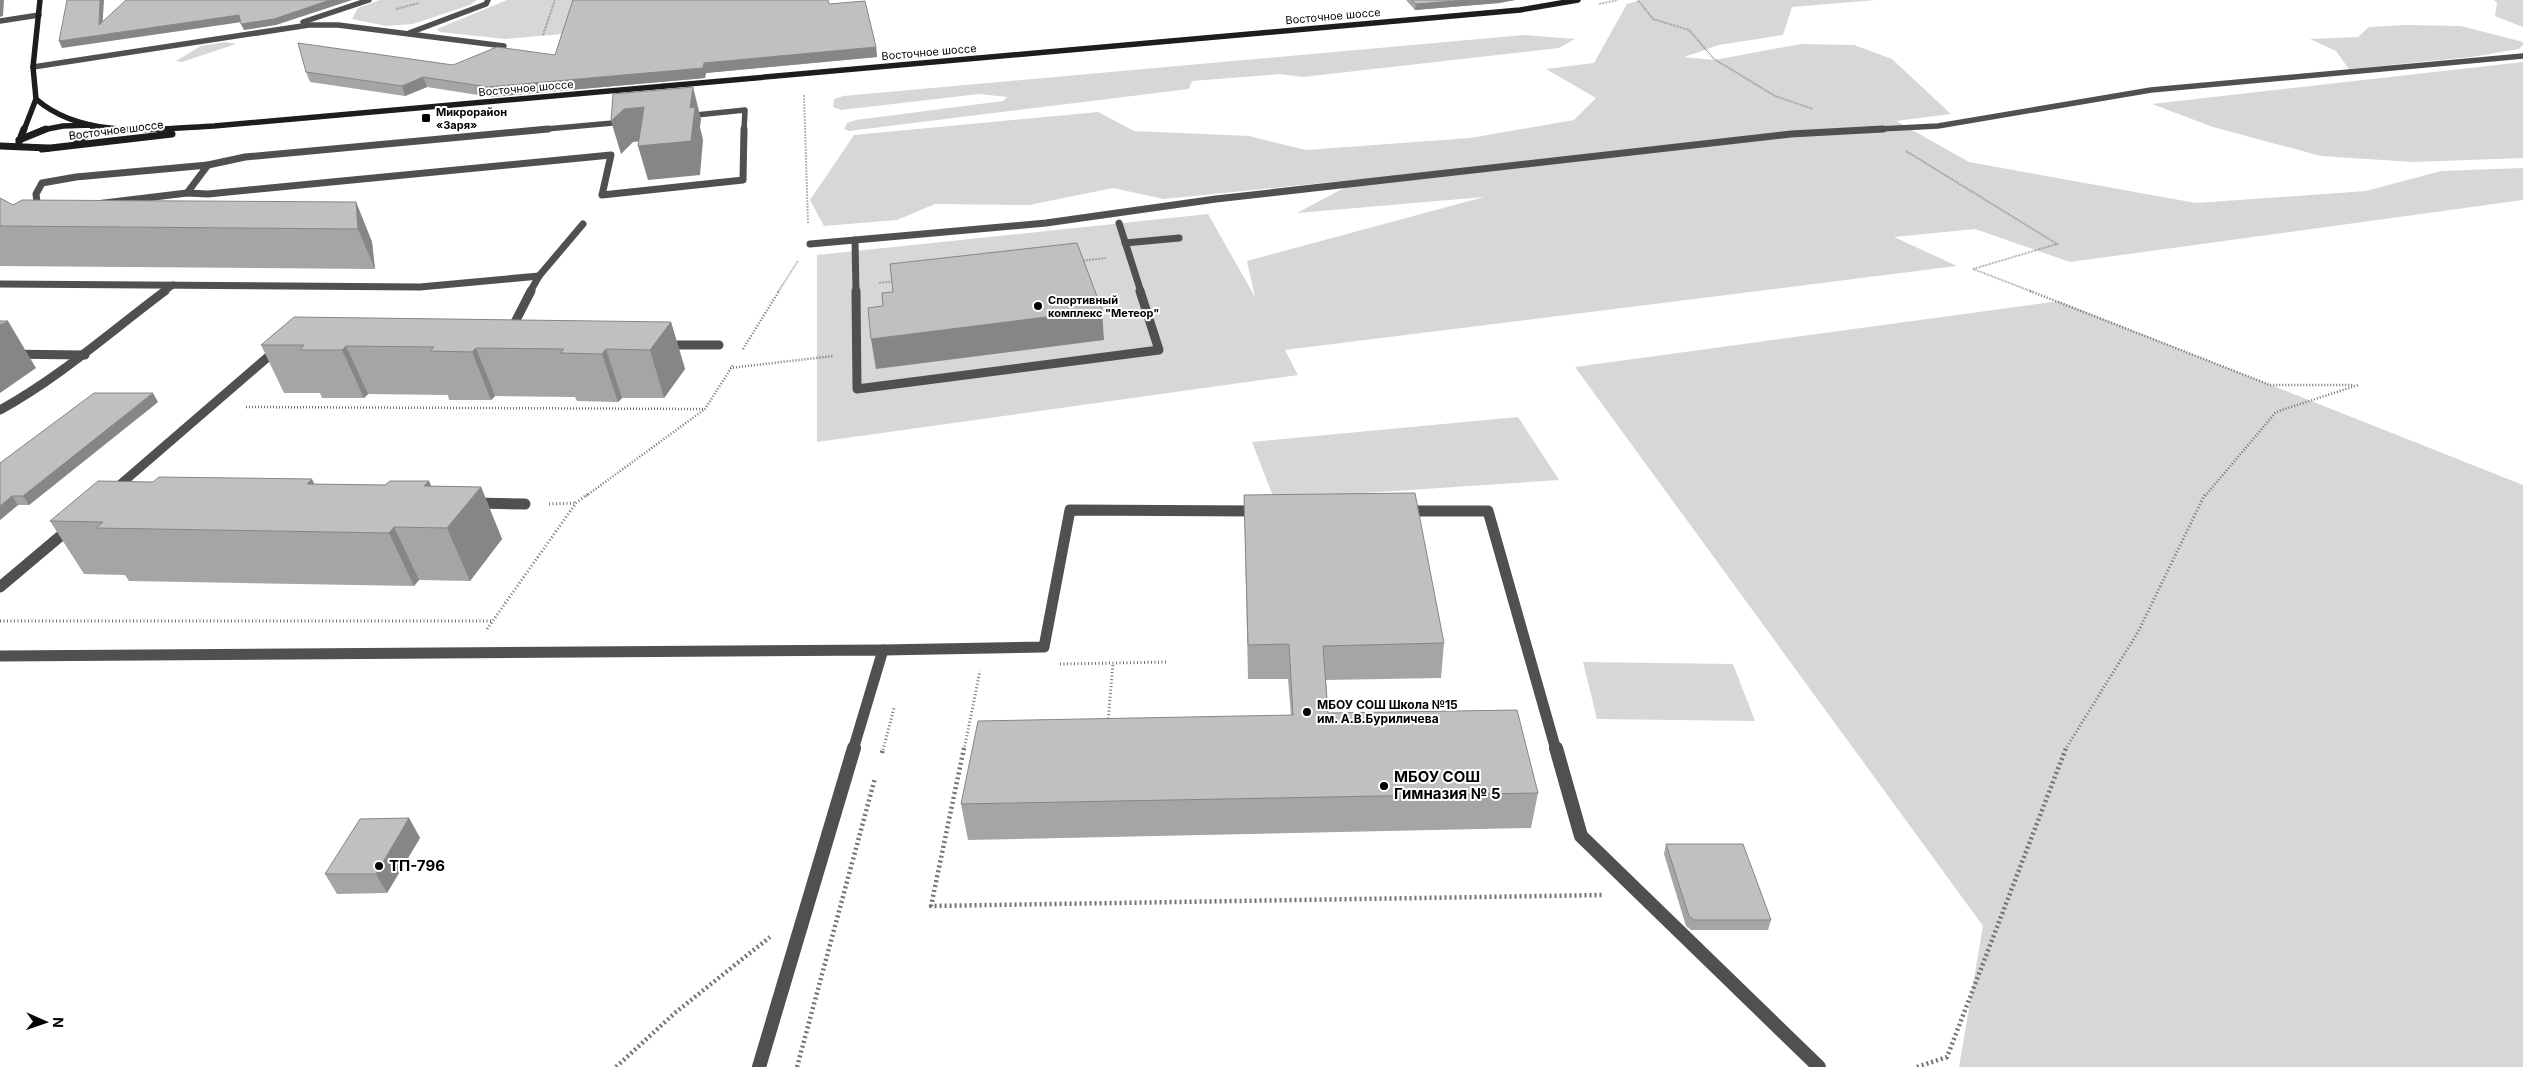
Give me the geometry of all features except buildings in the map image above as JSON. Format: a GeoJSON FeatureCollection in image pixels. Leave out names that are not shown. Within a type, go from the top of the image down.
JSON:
{"type":"FeatureCollection","features":[{"type":"Feature","properties":{"kind":"main road"},"geometry":{"type":"LineString","coordinates":[[19,143],[36,98],[33,67],[40,0]]}},
{"type":"Feature","properties":{"kind":"main road","name":"Восточное шоссе"},"geometry":{"type":"LineString","coordinates":[[42,148],[282,121],[1520,10],[1578,0]]}},
{"type":"Feature","properties":{"kind":"main road","name":"Восточное шоссе"},"geometry":{"type":"LineString","coordinates":[[36,98],[42,107],[50,112],[91,125],[152,128],[282,121]]}},
{"type":"Feature","properties":{"kind":"main road"},"geometry":{"type":"LineString","coordinates":[[0,146],[19,143],[46,129],[75,124],[91,125],[96,131],[90,136],[74,142],[42,148],[25,148],[19,143]]}},
{"type":"Feature","properties":{"kind":"street"},"geometry":{"type":"LineString","coordinates":[[285,28],[369,0]]}},
{"type":"Feature","properties":{"kind":"street"},"geometry":{"type":"LineString","coordinates":[[408,34],[486,4],[488,0]]}},
{"type":"Feature","properties":{"kind":"street"},"geometry":{"type":"LineString","coordinates":[[0,20],[39,14]]}},
{"type":"Feature","properties":{"kind":"street"},"geometry":{"type":"LineString","coordinates":[[33,67],[285,28],[338,25],[504,46]]}},
{"type":"Feature","properties":{"kind":"street"},"geometry":{"type":"LineString","coordinates":[[810,244],[1046,223],[1216,199],[1579,156],[1791,134],[1938,126],[2151,90],[2523,56]]}},
{"type":"Feature","properties":{"kind":"street"},"geometry":{"type":"LineString","coordinates":[[30,215],[38,210],[187,193],[208,194],[611,155],[602,195],[744,180],[746,110],[677,117]]}},
{"type":"Feature","properties":{"kind":"street"},"geometry":{"type":"LineString","coordinates":[[38,210],[36,194],[42,183],[76,178],[208,166],[245,157],[628,122]]}},
{"type":"Feature","properties":{"kind":"street"},"geometry":{"type":"LineString","coordinates":[[187,193],[208,166]]}},
{"type":"Feature","properties":{"kind":"street"},"geometry":{"type":"LineString","coordinates":[[509,336],[539,276],[583,224]]}},
{"type":"Feature","properties":{"kind":"street"},"geometry":{"type":"LineString","coordinates":[[855,240],[858,389],[1159,350],[1119,224]]}},
{"type":"Feature","properties":{"kind":"street"},"geometry":{"type":"LineString","coordinates":[[1125,242],[1179,238]]}},
{"type":"Feature","properties":{"kind":"street"},"geometry":{"type":"LineString","coordinates":[[0,284],[420,287],[539,276]]}},
{"type":"Feature","properties":{"kind":"street"},"geometry":{"type":"LineString","coordinates":[[0,410],[24,397],[85,355],[120,324],[174,285]]}},
{"type":"Feature","properties":{"kind":"street"},"geometry":{"type":"LineString","coordinates":[[109,494],[285,343]]}},
{"type":"Feature","properties":{"kind":"street"},"geometry":{"type":"LineString","coordinates":[[651,345],[719,345]]}},
{"type":"Feature","properties":{"kind":"street"},"geometry":{"type":"LineString","coordinates":[[0,354],[85,355]]}},
{"type":"Feature","properties":{"kind":"street"},"geometry":{"type":"LineString","coordinates":[[466,503],[525,504]]}},
{"type":"Feature","properties":{"kind":"street"},"geometry":{"type":"LineString","coordinates":[[0,656],[470,654],[1044,647],[1070,510],[1269,510]]}},
{"type":"Feature","properties":{"kind":"street"},"geometry":{"type":"LineString","coordinates":[[1398,511],[1488,511],[1581,836],[1807,1053],[1819,1067]]}},
{"type":"Feature","properties":{"kind":"street"},"geometry":{"type":"LineString","coordinates":[[0,587],[80,519]]}},
{"type":"Feature","properties":{"kind":"street"},"geometry":{"type":"LineString","coordinates":[[759,1067],[883,650]]}},
{"type":"Feature","properties":{"kind":"path"},"geometry":{"type":"LineString","coordinates":[[543,35],[555,0]]}},
{"type":"Feature","properties":{"kind":"path"},"geometry":{"type":"LineString","coordinates":[[1638,0],[1653,19],[1689,30],[1714,59],[1774,96],[1817,111]]}},
{"type":"Feature","properties":{"kind":"path"},"geometry":{"type":"LineString","coordinates":[[388,10],[427,2]]}},
{"type":"Feature","properties":{"kind":"path"},"geometry":{"type":"LineString","coordinates":[[741,352],[810,244],[803,73]]}},
{"type":"Feature","properties":{"kind":"path"},"geometry":{"type":"LineString","coordinates":[[1868,131],[1916,156],[2056,244],[1973,269],[2270,385],[2358,386],[2276,412],[2206,491],[2138,632],[2063,753],[1947,1057],[1918,1067]]}},
{"type":"Feature","properties":{"kind":"path"},"geometry":{"type":"LineString","coordinates":[[1071,262],[1129,256]]}},
{"type":"Feature","properties":{"kind":"path"},"geometry":{"type":"LineString","coordinates":[[855,286],[898,281]]}},
{"type":"Feature","properties":{"kind":"path"},"geometry":{"type":"LineString","coordinates":[[730,368],[856,353]]}},
{"type":"Feature","properties":{"kind":"path"},"geometry":{"type":"LineString","coordinates":[[470,654],[576,503],[705,409],[736,360]]}},
{"type":"Feature","properties":{"kind":"path"},"geometry":{"type":"LineString","coordinates":[[210,407],[705,409]]}},
{"type":"Feature","properties":{"kind":"path"},"geometry":{"type":"LineString","coordinates":[[0,621],[492,621],[470,654]]}},
{"type":"Feature","properties":{"kind":"path"},"geometry":{"type":"LineString","coordinates":[[984,648],[967,740],[932,906],[1642,894]]}},
{"type":"Feature","properties":{"kind":"path"},"geometry":{"type":"LineString","coordinates":[[1108,728],[1113,663]]}},
{"type":"Feature","properties":{"kind":"path"},"geometry":{"type":"LineString","coordinates":[[881,755],[897,697]]}},
{"type":"Feature","properties":{"kind":"path"},"geometry":{"type":"LineString","coordinates":[[967,740],[976,740]]}},
{"type":"Feature","properties":{"kind":"path"},"geometry":{"type":"LineString","coordinates":[[797,1067],[876,774]]}},
{"type":"Feature","properties":{"kind":"path"},"geometry":{"type":"LineString","coordinates":[[842,877],[850,871]]}},
{"type":"Feature","properties":{"kind":"path"},"geometry":{"type":"LineString","coordinates":[[616,1067],[676,1012],[806,908]]}},
{"type":"Feature","properties":{"kind":"shaded area"},"geometry":{"type":"Polygon","coordinates":[[[380,0],[477,0],[470,5],[413,24],[386,26],[352,19],[358,8],[380,0]]]}},
{"type":"Feature","properties":{"kind":"shaded area"},"geometry":{"type":"Polygon","coordinates":[[[507,0],[574,0],[563,34],[505,39],[440,32],[437,29],[507,0]]]}},
{"type":"Feature","properties":{"kind":"shaded area"},"geometry":{"type":"Polygon","coordinates":[[[1641,0],[1876,0],[1792,7],[1783,35],[1719,45],[1684,57],[1714,60],[1801,44],[1854,45],[1892,59],[1951,114],[1896,121],[1969,162],[2196,203],[2366,191],[2441,171],[2523,168],[2523,200],[2070,262],[1975,229],[1894,237],[1957,266],[1285,350],[1298,375],[817,442],[817,255],[1208,214],[1255,297],[1247,261],[1484,197],[1297,213],[1361,179],[1164,199],[1113,188],[1029,205],[935,204],[897,220],[824,226],[810,200],[854,135],[1098,112],[1134,131],[1249,136],[1306,150],[1470,138],[1574,120],[1596,98],[1546,69],[1594,63],[1627,4],[1641,0]]]}},
{"type":"Feature","properties":{"kind":"shaded area"},"geometry":{"type":"Polygon","coordinates":[[[2494,0],[2523,0],[2523,27],[2495,16],[2497,3],[2494,0]]]}},
{"type":"Feature","properties":{"kind":"shaded area"},"geometry":{"type":"Polygon","coordinates":[[[2406,25],[2461,26],[2523,42],[2523,45],[2519,49],[2471,57],[2349,69],[2336,51],[2310,39],[2358,37],[2369,27],[2406,25]]]}},
{"type":"Feature","properties":{"kind":"shaded area"},"geometry":{"type":"Polygon","coordinates":[[[1524,35],[1575,39],[1559,48],[1303,77],[1280,74],[1192,81],[1189,89],[849,131],[844,129],[847,123],[856,120],[1003,101],[1007,97],[979,94],[841,110],[833,107],[834,99],[843,96],[1524,35]]]}},
{"type":"Feature","properties":{"kind":"shaded area"},"geometry":{"type":"Polygon","coordinates":[[[225,42],[236,44],[182,62],[176,61],[201,46],[225,42]]]}},
{"type":"Feature","properties":{"kind":"shaded area"},"geometry":{"type":"Polygon","coordinates":[[[2523,62],[2523,158],[2413,162],[2321,156],[2213,127],[2152,104],[2523,62]]]}},
{"type":"Feature","properties":{"kind":"shaded area"},"geometry":{"type":"Polygon","coordinates":[[[2059,301],[2523,485],[2523,1067],[1959,1067],[1983,926],[1575,367],[2059,301]]]}},
{"type":"Feature","properties":{"kind":"shaded area"},"geometry":{"type":"Polygon","coordinates":[[[1518,417],[1559,480],[1274,499],[1252,442],[1518,417]]]}},
{"type":"Feature","properties":{"kind":"shaded area"},"geometry":{"type":"Polygon","coordinates":[[[1583,662],[1733,664],[1755,721],[1597,719],[1583,662]]]}},
{"type":"Feature","properties":{"kind":"place","name":"Микрорайон «Заря»"},"geometry":{"type":"Point","coordinates":[426,118]}},
{"type":"Feature","properties":{"kind":"place","name":"Спортивный комплекс \"Метеор\""},"geometry":{"type":"Point","coordinates":[1038,306]}},
{"type":"Feature","properties":{"kind":"place","name":"МБОУ СОШ Школа №15 им. А.В.Буриличева"},"geometry":{"type":"Point","coordinates":[1307,712]}},
{"type":"Feature","properties":{"kind":"place","name":"МБОУ СОШ Гимназия № 5"},"geometry":{"type":"Point","coordinates":[1384,786]}},
{"type":"Feature","properties":{"kind":"place","name":"ТП-796"},"geometry":{"type":"Point","coordinates":[379,866]}}]}
